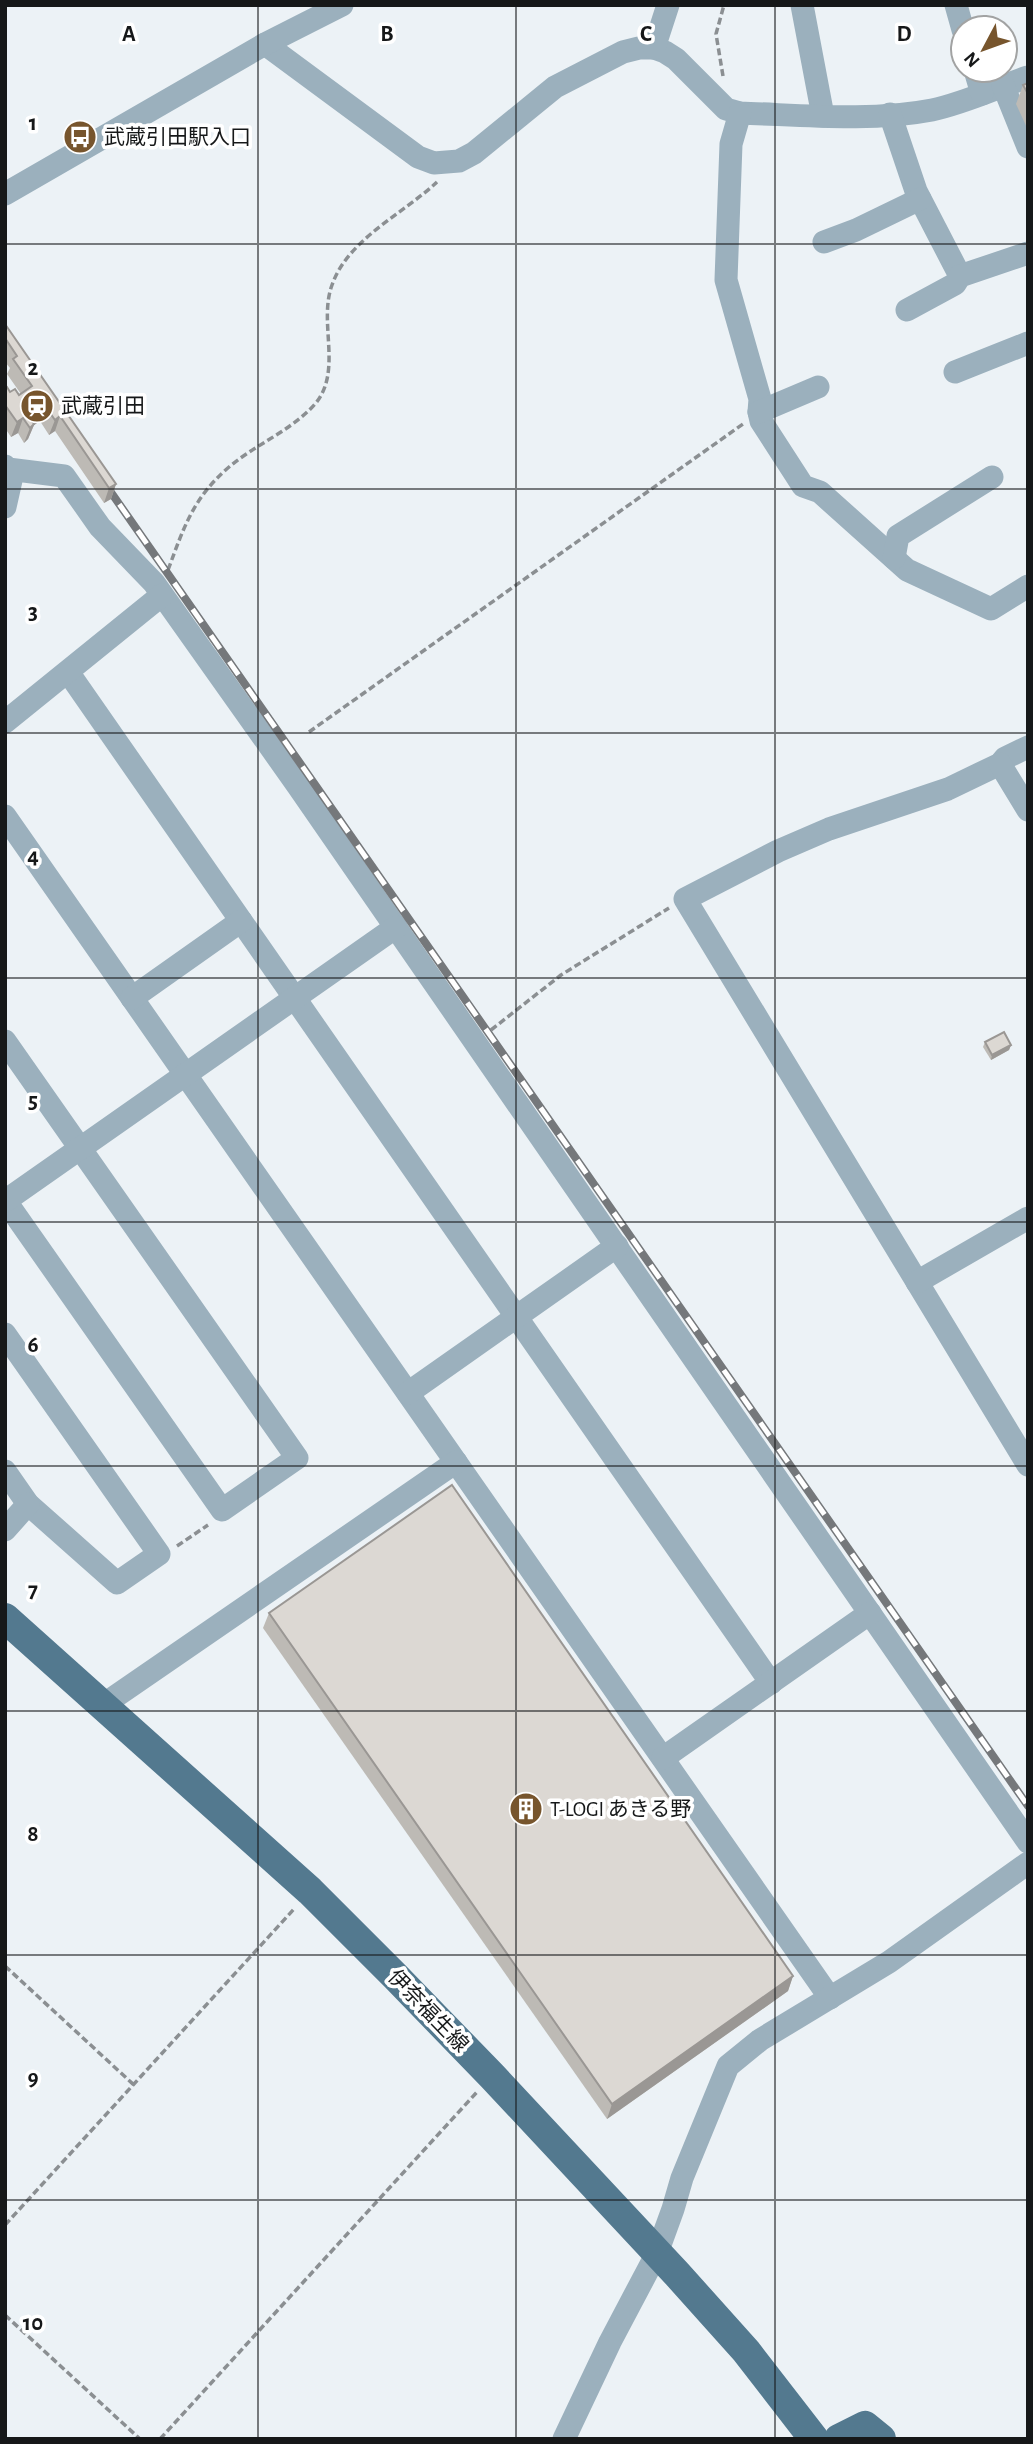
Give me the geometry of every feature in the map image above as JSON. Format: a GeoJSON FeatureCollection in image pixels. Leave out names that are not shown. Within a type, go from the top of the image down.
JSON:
{"type":"FeatureCollection","features":[{"type":"Feature","properties":{"kind":"main road","name":"伊奈福生線"},"geometry":{"type":"LineString","coordinates":[[5,1618],[310,1891],[492,2077],[657,2253],[746,2351],[814,2439]]}},
{"type":"Feature","properties":{"kind":"main road"},"geometry":{"type":"LineString","coordinates":[[839,2439],[865,2426],[881,2439]]}},
{"type":"Feature","properties":{"kind":"street"},"geometry":{"type":"LineString","coordinates":[[5,194],[265,44],[342,5]]}},
{"type":"Feature","properties":{"kind":"street"},"geometry":{"type":"LineString","coordinates":[[654,48],[668,5]]}},
{"type":"Feature","properties":{"kind":"street"},"geometry":{"type":"LineString","coordinates":[[802,5],[823,116]]}},
{"type":"Feature","properties":{"kind":"street"},"geometry":{"type":"LineString","coordinates":[[265,44],[418,157],[434,163],[459,161],[474,153],[555,87],[624,52],[639,48],[654,48],[676,59],[726,109],[736,112],[823,116],[931,110],[1028,76]]}},
{"type":"Feature","properties":{"kind":"street"},"geometry":{"type":"LineString","coordinates":[[988,84],[1028,147]]}},
{"type":"Feature","properties":{"kind":"street"},"geometry":{"type":"LineString","coordinates":[[736,112],[731,144],[726,280],[760,399],[761,421],[803,486],[820,492],[907,570],[991,608],[1028,586]]}},
{"type":"Feature","properties":{"kind":"street"},"geometry":{"type":"LineString","coordinates":[[890,114],[920,199],[960,276]]}},
{"type":"Feature","properties":{"kind":"street"},"geometry":{"type":"LineString","coordinates":[[824,242],[856,230],[920,199]]}},
{"type":"Feature","properties":{"kind":"street"},"geometry":{"type":"LineString","coordinates":[[907,310],[955,284],[960,276],[1028,253]]}},
{"type":"Feature","properties":{"kind":"street"},"geometry":{"type":"LineString","coordinates":[[955,372],[1028,343]]}},
{"type":"Feature","properties":{"kind":"street"},"geometry":{"type":"LineString","coordinates":[[759,412],[818,387]]}},
{"type":"Feature","properties":{"kind":"street"},"geometry":{"type":"LineString","coordinates":[[6,469],[64,476],[100,527],[158,589],[396,927],[870,1613],[1027,1853],[889,1962],[760,2040],[728,2066],[682,2178],[657,2253],[610,2342],[564,2439]]}},
{"type":"Feature","properties":{"kind":"street"},"geometry":{"type":"LineString","coordinates":[[5,507],[12,476],[6,469]]}},
{"type":"Feature","properties":{"kind":"street"},"geometry":{"type":"LineString","coordinates":[[894,558],[898,536],[992,477]]}},
{"type":"Feature","properties":{"kind":"street"},"geometry":{"type":"LineString","coordinates":[[5,722],[68,672],[158,589]]}},
{"type":"Feature","properties":{"kind":"street"},"geometry":{"type":"LineString","coordinates":[[68,672],[771,1682]]}},
{"type":"Feature","properties":{"kind":"street"},"geometry":{"type":"LineString","coordinates":[[1028,747],[948,789],[829,829],[778,850],[685,899],[1028,1465]]}},
{"type":"Feature","properties":{"kind":"street"},"geometry":{"type":"LineString","coordinates":[[1000,764],[1028,810]]}},
{"type":"Feature","properties":{"kind":"street"},"geometry":{"type":"LineString","coordinates":[[5,816],[830,1998]]}},
{"type":"Feature","properties":{"kind":"street"},"geometry":{"type":"LineString","coordinates":[[132,998],[241,921]]}},
{"type":"Feature","properties":{"kind":"street"},"geometry":{"type":"LineString","coordinates":[[5,1041],[81,1149],[297,1458],[222,1510],[6,1201],[81,1149],[295,999],[396,927]]}},
{"type":"Feature","properties":{"kind":"street"},"geometry":{"type":"LineString","coordinates":[[917,1282],[1028,1218]]}},
{"type":"Feature","properties":{"kind":"street"},"geometry":{"type":"LineString","coordinates":[[408,1393],[617,1246]]}},
{"type":"Feature","properties":{"kind":"street"},"geometry":{"type":"LineString","coordinates":[[5,1334],[159,1554],[117,1583],[28,1504],[5,1471]]}},
{"type":"Feature","properties":{"kind":"street"},"geometry":{"type":"LineString","coordinates":[[103,1706],[456,1462]]}},
{"type":"Feature","properties":{"kind":"street"},"geometry":{"type":"LineString","coordinates":[[5,1530],[28,1504]]}},
{"type":"Feature","properties":{"kind":"street"},"geometry":{"type":"LineString","coordinates":[[663,1758],[870,1613]]}},
{"type":"Feature","properties":{"kind":"path"},"geometry":{"type":"LineString","coordinates":[[724,5],[716,34],[721,70],[736,112]]}},
{"type":"Feature","properties":{"kind":"path"},"geometry":{"type":"LineString","coordinates":[[158,589],[187,516],[201,496],[230,466],[293,423],[315,404],[324,390],[329,369],[327,327],[331,286],[343,263],[363,241],[459,161]]}},
{"type":"Feature","properties":{"kind":"path"},"geometry":{"type":"LineString","coordinates":[[309,732],[759,412]]}},
{"type":"Feature","properties":{"kind":"path"},"geometry":{"type":"LineString","coordinates":[[475,1042],[561,975],[685,899]]}},
{"type":"Feature","properties":{"kind":"path"},"geometry":{"type":"LineString","coordinates":[[159,1554],[169,1551],[217,1518],[222,1510]]}},
{"type":"Feature","properties":{"kind":"path"},"geometry":{"type":"LineString","coordinates":[[5,2225],[310,1891]]}},
{"type":"Feature","properties":{"kind":"path"},"geometry":{"type":"LineString","coordinates":[[5,1966],[134,2085]]}},
{"type":"Feature","properties":{"kind":"path"},"geometry":{"type":"LineString","coordinates":[[159,2439],[492,2077]]}},
{"type":"Feature","properties":{"kind":"path"},"geometry":{"type":"LineString","coordinates":[[5,2315],[140,2439]]}},
{"type":"Feature","properties":{"kind":"building"},"geometry":{"type":"Polygon","coordinates":[[[5,324],[116,484],[109,488],[60,416],[55,420],[45,406],[29,417],[34,424],[30,428],[23,418],[17,422],[5,405],[5,388],[10,392],[15,389],[19,395],[32,386],[13,359],[17,356],[5,338],[5,324]]]}},
{"type":"Feature","properties":{"kind":"building"},"geometry":{"type":"Polygon","coordinates":[[[1004,1032],[1011,1045],[992,1055],[985,1042],[1004,1032]]]}},
{"type":"Feature","properties":{"kind":"building","name":"T-LOGI あきる野"},"geometry":{"type":"Polygon","coordinates":[[[452,1485],[793,1976],[612,2104],[269,1613],[452,1485]]]}},
{"type":"Feature","properties":{"kind":"railway"},"geometry":{"type":"LineString","coordinates":[[101,478],[1028,1806]]}},
{"type":"Feature","properties":{"kind":"place","name":"武蔵引田駅入口"},"geometry":{"type":"Point","coordinates":[80,137]}},
{"type":"Feature","properties":{"kind":"place","name":"武蔵引田"},"geometry":{"type":"Point","coordinates":[37,406]}},
{"type":"Feature","properties":{"kind":"place","name":"T-LOGI あきる野"},"geometry":{"type":"Point","coordinates":[526,1809]}}]}
